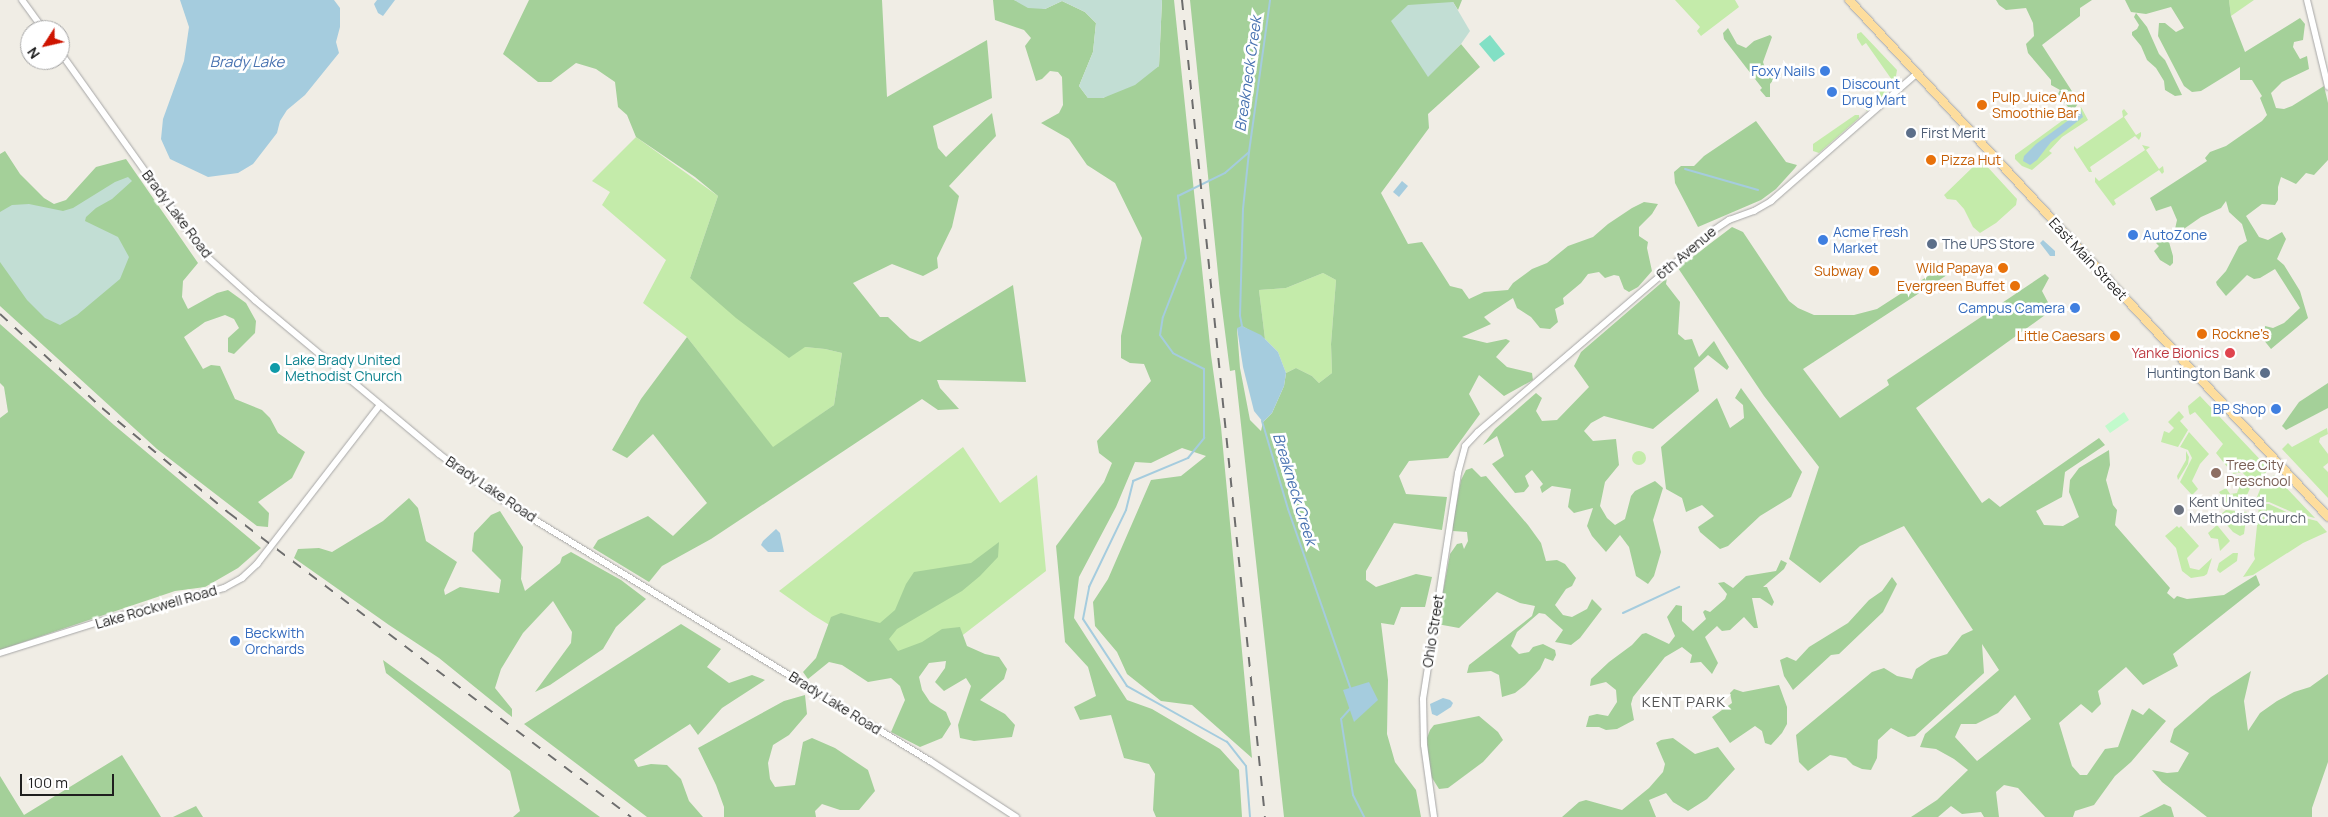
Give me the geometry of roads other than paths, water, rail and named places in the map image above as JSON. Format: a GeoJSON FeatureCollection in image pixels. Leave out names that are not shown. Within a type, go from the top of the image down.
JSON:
{"type":"FeatureCollection","features":[{"type":"Feature","properties":{"kind":"main road","name":"East Main Street"},"geometry":{"type":"LineString","coordinates":[[1849,0],[2328,517]]}},
{"type":"Feature","properties":{"kind":"street"},"geometry":{"type":"LineString","coordinates":[[22,0],[37,20]]}},
{"type":"Feature","properties":{"kind":"street"},"geometry":{"type":"LineString","coordinates":[[2307,0],[2328,87]]}},
{"type":"Feature","properties":{"kind":"street","name":"Brady Lake Road"},"geometry":{"type":"LineString","coordinates":[[70,66],[205,255],[439,454],[497,496],[930,761],[1016,817]]}},
{"type":"Feature","properties":{"kind":"street","name":"6th Avenue"},"geometry":{"type":"LineString","coordinates":[[1465,446],[1485,426],[1712,232],[1729,220],[1759,208],[1777,196],[1916,74]]}},
{"type":"Feature","properties":{"kind":"street","name":"Lake Rockwell Road"},"geometry":{"type":"LineString","coordinates":[[0,653],[147,608],[224,588],[242,578],[257,564],[380,405]]}},
{"type":"Feature","properties":{"kind":"street","name":"Ohio Street"},"geometry":{"type":"LineString","coordinates":[[1434,817],[1424,745],[1423,699],[1458,473],[1465,446]]}},
{"type":"Feature","properties":{"kind":"water","name":"Brady Lake"},"geometry":{"type":"Polygon","coordinates":[[[180,0],[334,0],[340,8],[340,27],[336,42],[339,53],[305,95],[287,110],[280,121],[277,133],[253,164],[238,173],[208,177],[170,159],[161,139],[163,119],[184,61],[189,27],[180,0]]]}},
{"type":"Feature","properties":{"kind":"water"},"geometry":{"type":"Polygon","coordinates":[[[377,0],[395,0],[383,16],[378,13],[374,4],[377,0]]]}},
{"type":"Feature","properties":{"kind":"water"},"geometry":{"type":"Polygon","coordinates":[[[2081,111],[2083,117],[2051,142],[2037,160],[2030,165],[2023,161],[2024,156],[2036,144],[2081,111]]]}},
{"type":"Feature","properties":{"kind":"water"},"geometry":{"type":"Polygon","coordinates":[[[1402,181],[1408,186],[1399,197],[1393,192],[1402,181]]]}},
{"type":"Feature","properties":{"kind":"water"},"geometry":{"type":"Polygon","coordinates":[[[2043,240],[2055,251],[2055,256],[2050,256],[2040,243],[2043,240]]]}},
{"type":"Feature","properties":{"kind":"water"},"geometry":{"type":"Polygon","coordinates":[[[1242,326],[1261,335],[1278,352],[1286,373],[1284,386],[1272,413],[1263,422],[1254,411],[1243,367],[1237,328],[1242,326]]]}},
{"type":"Feature","properties":{"kind":"water"},"geometry":{"type":"Polygon","coordinates":[[[776,529],[780,533],[784,552],[768,552],[761,545],[776,529]]]}},
{"type":"Feature","properties":{"kind":"water"},"geometry":{"type":"Polygon","coordinates":[[[1369,682],[1378,700],[1354,722],[1343,690],[1369,682]]]}},
{"type":"Feature","properties":{"kind":"water"},"geometry":{"type":"Polygon","coordinates":[[[1443,698],[1453,703],[1451,707],[1437,716],[1432,714],[1430,704],[1443,698]]]}},
{"type":"Feature","properties":{"kind":"waterway","name":"Breakneck Creek"},"geometry":{"type":"LineString","coordinates":[[1250,817],[1246,766],[1227,742],[1127,686],[1083,619],[1089,587],[1126,510],[1133,481],[1188,458],[1204,438],[1204,369],[1173,353],[1160,335],[1163,317],[1186,258],[1178,196],[1225,173],[1249,152],[1270,0]]}},
{"type":"Feature","properties":{"kind":"waterway","name":"Breakneck Creek"},"geometry":{"type":"LineString","coordinates":[[1242,326],[1240,316],[1243,209],[1249,152]]}},
{"type":"Feature","properties":{"kind":"waterway"},"geometry":{"type":"LineString","coordinates":[[1685,169],[1758,190]]}},
{"type":"Feature","properties":{"kind":"waterway","name":"Breakneck Creek"},"geometry":{"type":"LineString","coordinates":[[1262,421],[1288,509],[1351,690]]}},
{"type":"Feature","properties":{"kind":"waterway"},"geometry":{"type":"LineString","coordinates":[[1623,613],[1679,587]]}},
{"type":"Feature","properties":{"kind":"waterway","name":"Breakneck Creek"},"geometry":{"type":"LineString","coordinates":[[1350,709],[1341,719],[1353,795],[1364,817]]}},
{"type":"Feature","properties":{"kind":"railway"},"geometry":{"type":"LineString","coordinates":[[1182,0],[1265,817]]}},
{"type":"Feature","properties":{"kind":"railway"},"geometry":{"type":"LineString","coordinates":[[0,314],[102,408],[229,513],[631,817]]}},
{"type":"Feature","properties":{"kind":"place","name":"Foxy Nails"},"geometry":{"type":"Point","coordinates":[1825,71]}},
{"type":"Feature","properties":{"kind":"place","name":"Discount Drug Mart"},"geometry":{"type":"Point","coordinates":[1832,92]}},
{"type":"Feature","properties":{"kind":"place","name":"Pulp Juice And Smoothie Bar"},"geometry":{"type":"Point","coordinates":[1982,105]}},
{"type":"Feature","properties":{"kind":"place","name":"First Merit"},"geometry":{"type":"Point","coordinates":[1911,133]}},
{"type":"Feature","properties":{"kind":"place","name":"Pizza Hut"},"geometry":{"type":"Point","coordinates":[1931,160]}},
{"type":"Feature","properties":{"kind":"place","name":"AutoZone"},"geometry":{"type":"Point","coordinates":[2133,235]}},
{"type":"Feature","properties":{"kind":"place","name":"Acme Fresh Market"},"geometry":{"type":"Point","coordinates":[1823,240]}},
{"type":"Feature","properties":{"kind":"place","name":"The UPS Store"},"geometry":{"type":"Point","coordinates":[1932,244]}},
{"type":"Feature","properties":{"kind":"place","name":"Wild Papaya"},"geometry":{"type":"Point","coordinates":[2003,268]}},
{"type":"Feature","properties":{"kind":"place","name":"Subway"},"geometry":{"type":"Point","coordinates":[1874,271]}},
{"type":"Feature","properties":{"kind":"place","name":"Evergreen Buffet"},"geometry":{"type":"Point","coordinates":[2015,286]}},
{"type":"Feature","properties":{"kind":"place","name":"Campus Camera"},"geometry":{"type":"Point","coordinates":[2075,308]}},
{"type":"Feature","properties":{"kind":"place","name":"Rockne's"},"geometry":{"type":"Point","coordinates":[2202,334]}},
{"type":"Feature","properties":{"kind":"place","name":"Little Caesars"},"geometry":{"type":"Point","coordinates":[2115,336]}},
{"type":"Feature","properties":{"kind":"place","name":"Yanke Bionics"},"geometry":{"type":"Point","coordinates":[2230,353]}},
{"type":"Feature","properties":{"kind":"place","name":"Lake Brady United Methodist Church"},"geometry":{"type":"Point","coordinates":[275,368]}},
{"type":"Feature","properties":{"kind":"place","name":"Huntington Bank"},"geometry":{"type":"Point","coordinates":[2265,373]}},
{"type":"Feature","properties":{"kind":"place","name":"BP Shop"},"geometry":{"type":"Point","coordinates":[2276,409]}},
{"type":"Feature","properties":{"kind":"place","name":"Tree City Preschool"},"geometry":{"type":"Point","coordinates":[2216,473]}},
{"type":"Feature","properties":{"kind":"place","name":"Kent United Methodist Church"},"geometry":{"type":"Point","coordinates":[2179,510]}},
{"type":"Feature","properties":{"kind":"place","name":"Beckwith Orchards"},"geometry":{"type":"Point","coordinates":[235,641]}},
{"type":"Feature","properties":{"kind":"district","name":"KENT PARK"},"geometry":{"type":"Point","coordinates":[1684,702]}}]}
